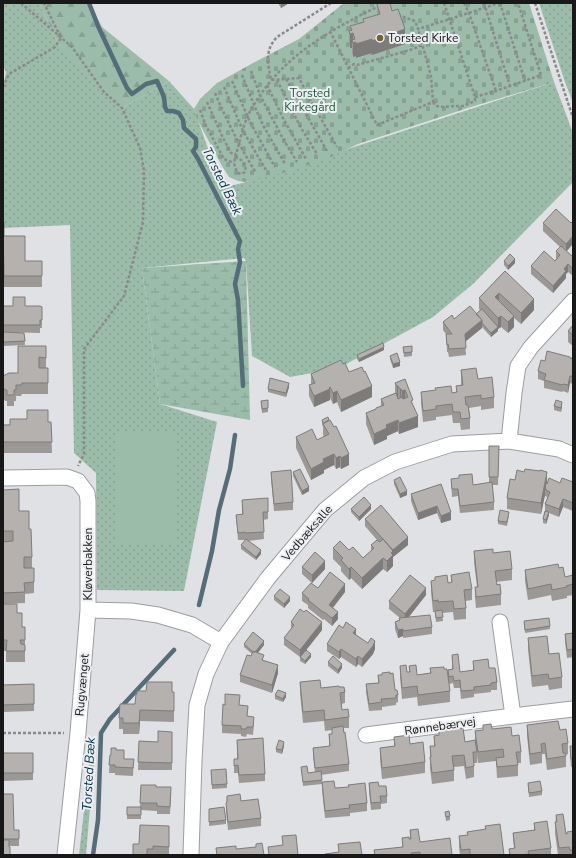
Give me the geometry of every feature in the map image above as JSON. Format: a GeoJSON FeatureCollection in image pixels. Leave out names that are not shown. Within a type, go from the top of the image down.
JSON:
{"type":"FeatureCollection","features":[{"type":"Feature","properties":{"kind":"street"},"geometry":{"type":"LineString","coordinates":[[509,441],[518,366],[531,347],[573,301]]}},
{"type":"Feature","properties":{"kind":"street","name":"Vedbæksalle"},"geometry":{"type":"LineString","coordinates":[[190,855],[197,705],[206,674],[220,642],[268,578],[324,510],[364,478],[395,462],[452,444],[509,441],[559,449],[573,455]]}},
{"type":"Feature","properties":{"kind":"street"},"geometry":{"type":"LineString","coordinates":[[3,478],[67,477],[72,479]]}},
{"type":"Feature","properties":{"kind":"street","name":"Kløverbakken"},"geometry":{"type":"LineString","coordinates":[[72,479],[78,481],[87,493],[88,501],[88,610],[131,611],[158,615],[192,625],[220,642]]}},
{"type":"Feature","properties":{"kind":"street","name":"Rugvænget"},"geometry":{"type":"LineString","coordinates":[[65,855],[78,733],[88,610]]}},
{"type":"Feature","properties":{"kind":"street"},"geometry":{"type":"LineString","coordinates":[[500,622],[513,716]]}},
{"type":"Feature","properties":{"kind":"street","name":"Rønnebærvej"},"geometry":{"type":"LineString","coordinates":[[366,736],[573,709]]}},
{"type":"Feature","properties":{"kind":"path"},"geometry":{"type":"LineString","coordinates":[[21,3],[72,47],[104,92],[122,108],[140,148],[144,171],[143,222],[124,296],[84,349],[84,454],[72,479]]}},
{"type":"Feature","properties":{"kind":"path"},"geometry":{"type":"LineString","coordinates":[[44,3],[61,38]]}},
{"type":"Feature","properties":{"kind":"path"},"geometry":{"type":"LineString","coordinates":[[271,80],[268,66],[268,50],[272,43],[277,37],[331,3]]}},
{"type":"Feature","properties":{"kind":"path"},"geometry":{"type":"LineString","coordinates":[[396,15],[415,20],[431,76],[433,102],[436,106],[463,106],[475,101],[475,97],[444,3]]}},
{"type":"Feature","properties":{"kind":"path"},"geometry":{"type":"LineString","coordinates":[[464,3],[469,13],[496,91]]}},
{"type":"Feature","properties":{"kind":"path"},"geometry":{"type":"LineString","coordinates":[[484,3],[510,86]]}},
{"type":"Feature","properties":{"kind":"path"},"geometry":{"type":"LineString","coordinates":[[418,29],[450,20],[499,3],[525,81]]}},
{"type":"Feature","properties":{"kind":"path"},"geometry":{"type":"LineString","coordinates":[[475,97],[541,75],[518,3]]}},
{"type":"Feature","properties":{"kind":"path"},"geometry":{"type":"LineString","coordinates":[[535,3],[573,118]]}},
{"type":"Feature","properties":{"kind":"path"},"geometry":{"type":"LineString","coordinates":[[207,102],[230,153],[236,156],[244,163],[246,168],[245,172],[242,174],[238,173],[235,169],[234,163],[236,156],[239,144],[243,131],[248,116],[254,105],[271,80],[289,61],[330,31],[379,5],[381,11]]}},
{"type":"Feature","properties":{"kind":"path"},"geometry":{"type":"LineString","coordinates":[[330,31],[377,125],[433,102]]}},
{"type":"Feature","properties":{"kind":"path"},"geometry":{"type":"LineString","coordinates":[[3,87],[9,74],[55,47],[61,38]]}},
{"type":"Feature","properties":{"kind":"path"},"geometry":{"type":"LineString","coordinates":[[348,68],[354,64],[357,65],[423,45]]}},
{"type":"Feature","properties":{"kind":"path"},"geometry":{"type":"LineString","coordinates":[[251,71],[260,95],[297,162]]}},
{"type":"Feature","properties":{"kind":"path"},"geometry":{"type":"LineString","coordinates":[[242,75],[263,125],[286,164]]}},
{"type":"Feature","properties":{"kind":"path"},"geometry":{"type":"LineString","coordinates":[[271,80],[299,78],[337,147]]}},
{"type":"Feature","properties":{"kind":"path"},"geometry":{"type":"LineString","coordinates":[[286,79],[327,151]]}},
{"type":"Feature","properties":{"kind":"path"},"geometry":{"type":"LineString","coordinates":[[277,80],[301,128],[318,154]]}},
{"type":"Feature","properties":{"kind":"path"},"geometry":{"type":"LineString","coordinates":[[232,81],[248,116],[275,167]]}},
{"type":"Feature","properties":{"kind":"path"},"geometry":{"type":"LineString","coordinates":[[267,85],[283,118],[306,159]]}},
{"type":"Feature","properties":{"kind":"path"},"geometry":{"type":"LineString","coordinates":[[224,86],[243,131],[266,170]]}},
{"type":"Feature","properties":{"kind":"path"},"geometry":{"type":"LineString","coordinates":[[215,93],[222,111],[256,173]]}},
{"type":"Feature","properties":{"kind":"path"},"geometry":{"type":"LineString","coordinates":[[200,110],[206,126],[224,159],[234,163]]}},
{"type":"Feature","properties":{"kind":"path"},"geometry":{"type":"LineString","coordinates":[[3,733],[78,733]]}},
{"type":"Feature","properties":{"kind":"green space"},"geometry":{"type":"Polygon","coordinates":[[[3,3],[39,3],[58,43],[122,108],[169,81],[194,109],[222,188],[246,182],[554,82],[573,133],[573,182],[473,284],[433,317],[339,368],[290,377],[252,356],[246,261],[244,258],[142,268],[160,404],[217,422],[184,591],[97,590],[96,473],[74,453],[70,225],[3,228],[3,88],[6,72],[3,66],[3,3]]]}},
{"type":"Feature","properties":{"kind":"green space"},"geometry":{"type":"Polygon","coordinates":[[[39,3],[90,3],[102,27],[169,81],[122,108],[104,92],[58,43],[39,3]]]}},
{"type":"Feature","properties":{"kind":"green space","name":"Torsted Kirkegård"},"geometry":{"type":"Polygon","coordinates":[[[344,3],[529,3],[554,82],[358,144],[331,157],[294,170],[246,182],[238,181],[229,177],[197,119],[194,109],[200,99],[217,83],[299,39],[344,3]],[[405,43],[349,45],[350,48],[353,47],[353,57],[356,56],[357,58],[372,53],[372,55],[405,43]]]}},
{"type":"Feature","properties":{"kind":"green space"},"geometry":{"type":"Polygon","coordinates":[[[539,3],[573,3],[573,103],[565,82],[539,3]]]}},
{"type":"Feature","properties":{"kind":"green space"},"geometry":{"type":"Polygon","coordinates":[[[246,261],[250,420],[160,404],[142,268],[246,261]]]}},
{"type":"Feature","properties":{"kind":"green space"},"geometry":{"type":"Polygon","coordinates":[[[117,431],[177,431],[176,544],[116,543],[117,431]]]}},
{"type":"Feature","properties":{"kind":"green space"},"geometry":{"type":"Polygon","coordinates":[[[92,738],[96,739],[86,855],[79,855],[92,738]]]}},
{"type":"Feature","properties":{"kind":"building"},"geometry":{"type":"Polygon","coordinates":[[[390,3],[392,11],[398,9],[405,29],[372,41],[372,39],[356,44],[356,42],[353,43],[352,40],[355,39],[353,33],[350,34],[349,31],[352,30],[350,26],[364,22],[363,19],[380,14],[377,4],[390,3]]]}},
{"type":"Feature","properties":{"kind":"building"},"geometry":{"type":"Polygon","coordinates":[[[556,209],[571,223],[573,221],[573,236],[566,244],[543,223],[556,209]]]}},
{"type":"Feature","properties":{"kind":"building"},"geometry":{"type":"Polygon","coordinates":[[[3,222],[4,236],[25,236],[25,261],[42,261],[42,276],[4,276],[3,222]]]}},
{"type":"Feature","properties":{"kind":"building"},"geometry":{"type":"Polygon","coordinates":[[[561,246],[573,257],[573,269],[568,264],[564,269],[566,271],[553,286],[531,266],[544,251],[555,261],[560,255],[556,251],[561,246]]]}},
{"type":"Feature","properties":{"kind":"building"},"geometry":{"type":"Polygon","coordinates":[[[510,254],[515,259],[508,266],[504,261],[510,254]]]}},
{"type":"Feature","properties":{"kind":"building"},"geometry":{"type":"Polygon","coordinates":[[[505,271],[534,299],[521,313],[499,293],[495,297],[514,316],[508,322],[501,316],[498,318],[479,298],[505,271]]]}},
{"type":"Feature","properties":{"kind":"building"},"geometry":{"type":"Polygon","coordinates":[[[13,297],[25,297],[25,306],[42,307],[42,320],[40,320],[40,325],[3,325],[3,306],[13,306],[13,297]]]}},
{"type":"Feature","properties":{"kind":"building"},"geometry":{"type":"Polygon","coordinates":[[[470,306],[482,320],[465,334],[466,348],[449,349],[446,334],[452,334],[443,322],[452,315],[454,319],[470,306]]]}},
{"type":"Feature","properties":{"kind":"building"},"geometry":{"type":"Polygon","coordinates":[[[482,309],[498,327],[491,333],[476,314],[482,309]]]}},
{"type":"Feature","properties":{"kind":"building"},"geometry":{"type":"Polygon","coordinates":[[[573,325],[573,335],[568,331],[573,325]]]}},
{"type":"Feature","properties":{"kind":"building"},"geometry":{"type":"Polygon","coordinates":[[[3,332],[24,333],[25,341],[3,342],[3,332]]]}},
{"type":"Feature","properties":{"kind":"building"},"geometry":{"type":"Polygon","coordinates":[[[383,343],[384,347],[359,359],[357,355],[383,343]]]}},
{"type":"Feature","properties":{"kind":"building"},"geometry":{"type":"Polygon","coordinates":[[[18,346],[46,346],[46,358],[39,357],[39,368],[48,368],[48,383],[22,383],[21,385],[16,385],[14,395],[7,395],[7,390],[3,387],[3,376],[9,373],[18,373],[18,346]]]}},
{"type":"Feature","properties":{"kind":"building"},"geometry":{"type":"Polygon","coordinates":[[[412,346],[412,352],[404,353],[403,347],[412,346]]]}},
{"type":"Feature","properties":{"kind":"building"},"geometry":{"type":"Polygon","coordinates":[[[547,351],[570,357],[572,359],[573,357],[573,376],[570,376],[568,385],[562,385],[544,380],[546,374],[538,371],[541,360],[545,361],[547,351]]]}},
{"type":"Feature","properties":{"kind":"building"},"geometry":{"type":"Polygon","coordinates":[[[397,353],[400,362],[393,364],[390,356],[397,353]]]}},
{"type":"Feature","properties":{"kind":"building"},"geometry":{"type":"Polygon","coordinates":[[[341,360],[343,364],[345,363],[349,372],[362,367],[372,386],[341,400],[337,391],[333,393],[330,387],[330,389],[314,396],[309,385],[315,383],[311,374],[341,360]]]}},
{"type":"Feature","properties":{"kind":"building"},"geometry":{"type":"Polygon","coordinates":[[[476,368],[478,379],[492,377],[494,397],[481,399],[481,395],[465,397],[470,418],[461,419],[460,412],[453,412],[452,404],[436,406],[436,409],[423,411],[421,392],[451,386],[452,393],[457,392],[456,386],[463,385],[461,370],[476,368]]]}},
{"type":"Feature","properties":{"kind":"building"},"geometry":{"type":"Polygon","coordinates":[[[270,378],[289,383],[286,393],[268,389],[270,378]]]}},
{"type":"Feature","properties":{"kind":"building"},"geometry":{"type":"Polygon","coordinates":[[[405,379],[413,400],[411,401],[418,416],[399,423],[398,420],[386,425],[387,428],[374,434],[366,413],[384,405],[381,399],[396,393],[398,399],[408,397],[405,390],[402,391],[395,383],[405,379]]]}},
{"type":"Feature","properties":{"kind":"building"},"geometry":{"type":"Polygon","coordinates":[[[268,400],[268,408],[262,409],[261,401],[268,400]]]}},
{"type":"Feature","properties":{"kind":"building"},"geometry":{"type":"Polygon","coordinates":[[[556,400],[562,402],[561,408],[554,406],[556,400]]]}},
{"type":"Feature","properties":{"kind":"building"},"geometry":{"type":"Polygon","coordinates":[[[27,410],[48,410],[48,422],[51,422],[52,442],[3,442],[3,425],[10,425],[10,419],[27,419],[27,410]]]}},
{"type":"Feature","properties":{"kind":"building"},"geometry":{"type":"Polygon","coordinates":[[[328,417],[329,420],[323,423],[322,420],[328,417]]]}},
{"type":"Feature","properties":{"kind":"building"},"geometry":{"type":"Polygon","coordinates":[[[330,420],[334,427],[336,426],[349,454],[341,458],[340,456],[336,458],[334,454],[323,459],[324,462],[311,469],[296,437],[312,429],[317,440],[329,434],[323,424],[330,420]]]}},
{"type":"Feature","properties":{"kind":"building"},"geometry":{"type":"Polygon","coordinates":[[[489,446],[499,446],[498,477],[489,477],[489,446]]]}},
{"type":"Feature","properties":{"kind":"building"},"geometry":{"type":"Polygon","coordinates":[[[300,469],[309,487],[302,491],[293,472],[300,469]]]}},
{"type":"Feature","properties":{"kind":"building"},"geometry":{"type":"Polygon","coordinates":[[[525,469],[547,472],[541,503],[507,498],[510,479],[515,480],[517,470],[524,472],[525,469]]]}},
{"type":"Feature","properties":{"kind":"building"},"geometry":{"type":"Polygon","coordinates":[[[291,470],[293,502],[274,504],[271,472],[291,470]]]}},
{"type":"Feature","properties":{"kind":"building"},"geometry":{"type":"Polygon","coordinates":[[[472,474],[473,485],[492,482],[494,502],[460,506],[458,489],[452,489],[451,479],[459,478],[459,475],[472,474]]]}},
{"type":"Feature","properties":{"kind":"building"},"geometry":{"type":"Polygon","coordinates":[[[400,477],[407,491],[400,494],[394,480],[400,477]]]}},
{"type":"Feature","properties":{"kind":"building"},"geometry":{"type":"Polygon","coordinates":[[[549,478],[560,483],[562,478],[573,482],[573,503],[563,499],[559,509],[545,504],[550,492],[545,489],[549,478]]]}},
{"type":"Feature","properties":{"kind":"building"},"geometry":{"type":"Polygon","coordinates":[[[441,484],[451,512],[441,516],[437,506],[418,513],[411,494],[441,484]]]}},
{"type":"Feature","properties":{"kind":"building"},"geometry":{"type":"Polygon","coordinates":[[[19,489],[19,511],[29,511],[29,529],[31,529],[32,557],[24,557],[24,568],[34,568],[34,582],[24,583],[25,592],[3,593],[3,542],[13,541],[13,531],[3,531],[3,490],[19,489]]]}},
{"type":"Feature","properties":{"kind":"building"},"geometry":{"type":"Polygon","coordinates":[[[364,497],[371,505],[359,517],[351,509],[364,497]]]}},
{"type":"Feature","properties":{"kind":"building"},"geometry":{"type":"Polygon","coordinates":[[[268,498],[268,512],[263,512],[264,532],[238,533],[236,515],[243,514],[242,500],[268,498]]]}},
{"type":"Feature","properties":{"kind":"building"},"geometry":{"type":"Polygon","coordinates":[[[381,505],[408,537],[393,550],[365,519],[381,505]]]}},
{"type":"Feature","properties":{"kind":"building"},"geometry":{"type":"Polygon","coordinates":[[[500,510],[509,512],[507,522],[498,521],[500,510]]]}},
{"type":"Feature","properties":{"kind":"building"},"geometry":{"type":"Polygon","coordinates":[[[545,511],[549,512],[546,520],[543,519],[545,511]]]}},
{"type":"Feature","properties":{"kind":"building"},"geometry":{"type":"Polygon","coordinates":[[[246,539],[261,550],[256,557],[241,545],[246,539]]]}},
{"type":"Feature","properties":{"kind":"building"},"geometry":{"type":"Polygon","coordinates":[[[383,539],[393,551],[391,553],[393,555],[387,561],[383,558],[362,578],[351,567],[349,569],[341,560],[343,558],[333,548],[340,541],[349,550],[353,547],[363,558],[374,548],[371,545],[377,540],[380,542],[383,539]]]}},
{"type":"Feature","properties":{"kind":"building"},"geometry":{"type":"Polygon","coordinates":[[[493,549],[493,553],[510,551],[512,569],[495,571],[497,585],[500,584],[501,594],[476,597],[475,587],[478,587],[474,551],[493,549]]]}},
{"type":"Feature","properties":{"kind":"building"},"geometry":{"type":"Polygon","coordinates":[[[315,552],[325,561],[312,575],[302,567],[315,552]]]}},
{"type":"Feature","properties":{"kind":"building"},"geometry":{"type":"Polygon","coordinates":[[[558,564],[559,568],[563,567],[565,577],[573,575],[573,584],[566,586],[567,587],[552,590],[551,584],[528,589],[525,570],[558,564]]]}},
{"type":"Feature","properties":{"kind":"building"},"geometry":{"type":"Polygon","coordinates":[[[330,572],[345,584],[329,605],[338,612],[332,618],[308,600],[309,599],[302,593],[311,583],[318,588],[330,572]]]}},
{"type":"Feature","properties":{"kind":"building"},"geometry":{"type":"Polygon","coordinates":[[[469,572],[472,589],[464,590],[466,608],[454,609],[453,601],[433,601],[431,581],[435,580],[435,577],[447,575],[448,583],[452,582],[451,575],[469,572]]]}},
{"type":"Feature","properties":{"kind":"building"},"geometry":{"type":"Polygon","coordinates":[[[410,575],[426,588],[405,614],[389,601],[410,575]]]}},
{"type":"Feature","properties":{"kind":"building"},"geometry":{"type":"Polygon","coordinates":[[[280,589],[290,597],[284,604],[274,596],[280,589]]]}},
{"type":"Feature","properties":{"kind":"building"},"geometry":{"type":"Polygon","coordinates":[[[3,604],[17,604],[17,613],[22,613],[22,627],[25,627],[25,640],[20,640],[21,644],[25,645],[25,651],[6,651],[7,640],[3,640],[3,604]]]}},
{"type":"Feature","properties":{"kind":"building"},"geometry":{"type":"Polygon","coordinates":[[[300,609],[304,612],[306,610],[322,622],[300,650],[284,638],[294,625],[291,622],[300,609]]]}},
{"type":"Feature","properties":{"kind":"building"},"geometry":{"type":"Polygon","coordinates":[[[442,610],[443,617],[436,618],[435,611],[442,610]]]}},
{"type":"Feature","properties":{"kind":"building"},"geometry":{"type":"Polygon","coordinates":[[[430,615],[432,627],[403,631],[403,629],[398,630],[395,622],[400,620],[399,618],[430,615]]]}},
{"type":"Feature","properties":{"kind":"building"},"geometry":{"type":"Polygon","coordinates":[[[549,618],[550,626],[525,630],[524,621],[549,618]]]}},
{"type":"Feature","properties":{"kind":"building"},"geometry":{"type":"Polygon","coordinates":[[[346,622],[356,629],[353,633],[368,643],[371,638],[375,641],[373,646],[362,659],[358,656],[356,659],[341,649],[339,652],[327,644],[339,625],[343,628],[346,622]]]}},
{"type":"Feature","properties":{"kind":"building"},"geometry":{"type":"Polygon","coordinates":[[[253,632],[264,641],[255,652],[244,644],[253,632]]]}},
{"type":"Feature","properties":{"kind":"building"},"geometry":{"type":"Polygon","coordinates":[[[573,633],[573,649],[567,650],[565,634],[573,633]]]}},
{"type":"Feature","properties":{"kind":"building"},"geometry":{"type":"Polygon","coordinates":[[[547,636],[549,654],[559,653],[562,677],[549,679],[548,674],[532,676],[528,638],[547,636]]]}},
{"type":"Feature","properties":{"kind":"building"},"geometry":{"type":"Polygon","coordinates":[[[306,650],[311,654],[305,661],[300,657],[306,650]]]}},
{"type":"Feature","properties":{"kind":"building"},"geometry":{"type":"Polygon","coordinates":[[[253,651],[264,655],[262,660],[278,665],[272,685],[240,675],[247,655],[251,656],[253,651]]]}},
{"type":"Feature","properties":{"kind":"building"},"geometry":{"type":"Polygon","coordinates":[[[458,654],[460,672],[474,670],[473,661],[488,659],[489,668],[495,668],[497,682],[491,683],[491,685],[474,687],[474,690],[461,691],[460,680],[454,681],[453,676],[449,677],[448,670],[453,669],[452,655],[458,654]]]}},
{"type":"Feature","properties":{"kind":"building"},"geometry":{"type":"Polygon","coordinates":[[[333,656],[342,664],[338,670],[328,662],[333,656]]]}},
{"type":"Feature","properties":{"kind":"building"},"geometry":{"type":"Polygon","coordinates":[[[406,665],[407,672],[410,672],[409,666],[416,665],[417,675],[431,673],[430,668],[444,667],[444,669],[447,669],[450,691],[418,695],[417,686],[402,688],[400,666],[406,665]]]}},
{"type":"Feature","properties":{"kind":"building"},"geometry":{"type":"Polygon","coordinates":[[[390,672],[390,674],[393,673],[395,690],[397,690],[398,695],[396,695],[396,698],[381,699],[382,702],[369,704],[366,684],[379,683],[378,675],[390,672]]]}},
{"type":"Feature","properties":{"kind":"building"},"geometry":{"type":"Polygon","coordinates":[[[320,680],[321,688],[339,686],[344,687],[345,692],[340,693],[342,710],[348,709],[349,717],[325,720],[324,710],[303,712],[300,682],[320,680]]]}},
{"type":"Feature","properties":{"kind":"building"},"geometry":{"type":"Polygon","coordinates":[[[147,682],[172,682],[172,692],[174,692],[174,711],[140,710],[139,723],[123,723],[123,718],[119,718],[120,704],[135,704],[137,691],[146,691],[147,682]]]}},
{"type":"Feature","properties":{"kind":"building"},"geometry":{"type":"Polygon","coordinates":[[[34,684],[34,704],[3,705],[3,685],[34,684]]]}},
{"type":"Feature","properties":{"kind":"building"},"geometry":{"type":"Polygon","coordinates":[[[278,690],[286,693],[283,699],[275,695],[278,690]]]}},
{"type":"Feature","properties":{"kind":"building"},"geometry":{"type":"Polygon","coordinates":[[[225,694],[240,695],[239,705],[248,706],[247,716],[254,717],[253,727],[241,729],[241,726],[222,725],[225,694]]]}},
{"type":"Feature","properties":{"kind":"building"},"geometry":{"type":"Polygon","coordinates":[[[558,721],[560,730],[566,729],[568,743],[562,744],[563,753],[565,753],[566,756],[547,759],[545,743],[541,744],[542,752],[530,754],[527,725],[558,721]]]}},
{"type":"Feature","properties":{"kind":"building"},"geometry":{"type":"Polygon","coordinates":[[[491,724],[492,729],[511,727],[512,736],[519,735],[521,752],[516,752],[518,765],[497,767],[496,758],[504,757],[503,749],[478,752],[475,731],[483,730],[483,725],[491,724]]]}},
{"type":"Feature","properties":{"kind":"building"},"geometry":{"type":"Polygon","coordinates":[[[343,726],[349,764],[315,768],[313,748],[330,746],[329,734],[332,734],[332,728],[343,726]]]}},
{"type":"Feature","properties":{"kind":"building"},"geometry":{"type":"Polygon","coordinates":[[[463,728],[465,742],[475,740],[477,752],[473,752],[474,766],[466,768],[464,755],[452,756],[454,770],[432,773],[430,746],[435,746],[434,736],[439,735],[439,731],[463,728]]]}},
{"type":"Feature","properties":{"kind":"building"},"geometry":{"type":"Polygon","coordinates":[[[158,731],[172,732],[172,763],[138,762],[139,741],[158,742],[158,731]]]}},
{"type":"Feature","properties":{"kind":"building"},"geometry":{"type":"Polygon","coordinates":[[[409,735],[410,744],[423,742],[425,762],[382,768],[380,748],[395,746],[394,737],[409,735]]]}},
{"type":"Feature","properties":{"kind":"building"},"geometry":{"type":"Polygon","coordinates":[[[263,738],[265,774],[239,775],[238,765],[234,766],[234,759],[238,759],[237,740],[263,738]]]}},
{"type":"Feature","properties":{"kind":"building"},"geometry":{"type":"Polygon","coordinates":[[[279,740],[284,742],[282,750],[276,749],[279,740]]]}},
{"type":"Feature","properties":{"kind":"building"},"geometry":{"type":"Polygon","coordinates":[[[570,746],[573,746],[573,759],[571,759],[570,746]]]}},
{"type":"Feature","properties":{"kind":"building"},"geometry":{"type":"Polygon","coordinates":[[[111,748],[116,748],[116,750],[124,750],[124,759],[134,759],[133,768],[115,767],[115,765],[109,765],[111,748]]]}},
{"type":"Feature","properties":{"kind":"building"},"geometry":{"type":"Polygon","coordinates":[[[3,753],[33,753],[33,773],[3,773],[3,753]]]}},
{"type":"Feature","properties":{"kind":"building"},"geometry":{"type":"Polygon","coordinates":[[[307,766],[308,773],[321,771],[322,780],[303,782],[301,767],[307,766]]]}},
{"type":"Feature","properties":{"kind":"building"},"geometry":{"type":"Polygon","coordinates":[[[226,769],[227,784],[212,785],[211,770],[226,769]]]}},
{"type":"Feature","properties":{"kind":"building"},"geometry":{"type":"Polygon","coordinates":[[[334,781],[335,788],[349,787],[348,785],[365,783],[367,803],[349,805],[350,808],[325,811],[322,782],[334,781]]]}},
{"type":"Feature","properties":{"kind":"building"},"geometry":{"type":"Polygon","coordinates":[[[540,781],[542,791],[529,793],[528,783],[540,781]]]}},
{"type":"Feature","properties":{"kind":"building"},"geometry":{"type":"Polygon","coordinates":[[[378,782],[379,786],[386,786],[387,796],[380,796],[381,802],[371,803],[369,783],[378,782]]]}},
{"type":"Feature","properties":{"kind":"building"},"geometry":{"type":"Polygon","coordinates":[[[141,785],[171,787],[170,807],[157,806],[157,803],[140,803],[141,785]]]}},
{"type":"Feature","properties":{"kind":"building"},"geometry":{"type":"Polygon","coordinates":[[[3,794],[13,794],[14,830],[19,830],[19,839],[3,839],[3,794]]]}},
{"type":"Feature","properties":{"kind":"building"},"geometry":{"type":"Polygon","coordinates":[[[240,794],[241,801],[258,799],[261,818],[228,822],[226,803],[227,796],[240,794]]]}},
{"type":"Feature","properties":{"kind":"building"},"geometry":{"type":"Polygon","coordinates":[[[127,807],[141,807],[141,815],[127,815],[127,807]]]}},
{"type":"Feature","properties":{"kind":"building"},"geometry":{"type":"Polygon","coordinates":[[[224,807],[226,820],[209,822],[209,809],[224,807]]]}},
{"type":"Feature","properties":{"kind":"building"},"geometry":{"type":"Polygon","coordinates":[[[449,811],[450,816],[446,817],[445,812],[449,811]]]}},
{"type":"Feature","properties":{"kind":"building"},"geometry":{"type":"Polygon","coordinates":[[[563,814],[566,834],[567,832],[573,831],[573,850],[570,850],[569,847],[559,848],[555,822],[557,822],[556,815],[563,814]]]}},
{"type":"Feature","properties":{"kind":"building"},"geometry":{"type":"Polygon","coordinates":[[[547,821],[551,848],[528,851],[529,854],[510,855],[509,849],[515,848],[513,833],[535,830],[534,823],[547,821]]]}},
{"type":"Feature","properties":{"kind":"building"},"geometry":{"type":"Polygon","coordinates":[[[500,824],[504,855],[470,855],[470,849],[461,850],[459,836],[468,835],[467,832],[486,829],[485,826],[500,824]]]}},
{"type":"Feature","properties":{"kind":"building"},"geometry":{"type":"Polygon","coordinates":[[[140,825],[169,826],[169,847],[153,846],[153,849],[147,849],[147,855],[133,855],[133,844],[139,844],[140,825]]]}},
{"type":"Feature","properties":{"kind":"building"},"geometry":{"type":"Polygon","coordinates":[[[418,829],[420,842],[450,838],[452,855],[420,855],[420,852],[411,853],[411,855],[375,855],[374,850],[403,847],[402,838],[409,837],[409,839],[411,839],[410,830],[418,829]]]}},
{"type":"Feature","properties":{"kind":"building"},"geometry":{"type":"Polygon","coordinates":[[[296,835],[298,855],[269,855],[268,847],[283,845],[282,836],[296,835]]]}},
{"type":"Feature","properties":{"kind":"building"},"geometry":{"type":"Polygon","coordinates":[[[3,840],[9,840],[10,855],[3,855],[3,840]]]}},
{"type":"Feature","properties":{"kind":"building"},"geometry":{"type":"Polygon","coordinates":[[[360,842],[362,855],[325,855],[339,852],[338,844],[360,842]]]}},
{"type":"Feature","properties":{"kind":"building"},"geometry":{"type":"Polygon","coordinates":[[[262,843],[264,855],[217,855],[216,848],[236,846],[236,849],[256,847],[256,844],[262,843]]]}},
{"type":"Feature","properties":{"kind":"waterway","name":"Torsted Bæk"},"geometry":{"type":"LineString","coordinates":[[89,3],[127,88],[132,94],[146,84],[157,81],[164,97],[167,111],[179,113],[183,120],[184,128],[196,139],[196,147],[193,151],[240,241],[238,249],[240,262],[235,284],[238,300],[243,386]]}},
{"type":"Feature","properties":{"kind":"waterway","name":"Torsted Bæk"},"geometry":{"type":"LineString","coordinates":[[199,605],[212,551],[219,510],[230,469],[235,435]]}},
{"type":"Feature","properties":{"kind":"waterway","name":"Torsted Bæk"},"geometry":{"type":"LineString","coordinates":[[93,855],[98,820],[101,733],[110,719],[174,650]]}},
{"type":"Feature","properties":{"kind":"place","name":"Torsted Kirke"},"geometry":{"type":"Point","coordinates":[380,38]}}]}
